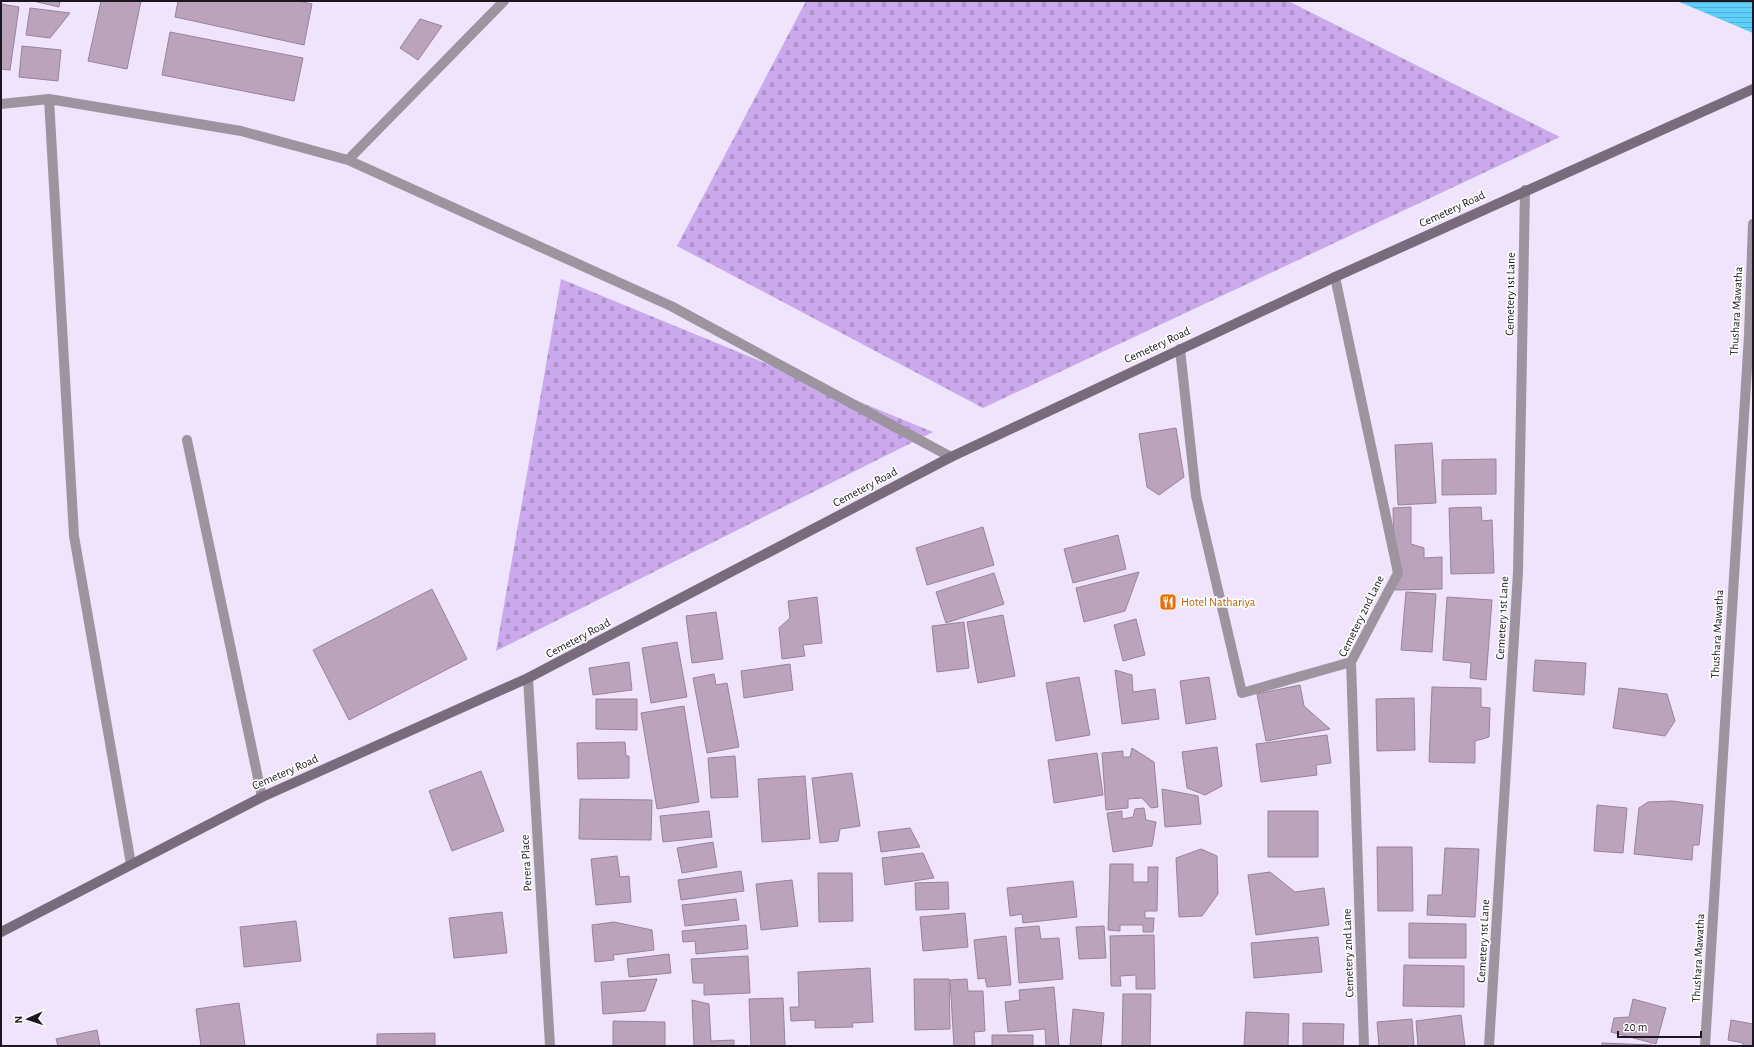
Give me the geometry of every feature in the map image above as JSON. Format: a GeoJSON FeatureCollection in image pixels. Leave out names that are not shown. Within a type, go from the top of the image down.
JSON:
{"type":"FeatureCollection","features":[{"type":"Feature","properties":{"kind":"street"},"geometry":{"type":"LineString","coordinates":[[348,160],[503,1]]}},
{"type":"Feature","properties":{"kind":"street","name":"Cemetery Road"},"geometry":{"type":"LineString","coordinates":[[1,932],[262,797],[528,678],[951,457],[1335,277],[1525,190],[1753,89]]}},
{"type":"Feature","properties":{"kind":"street"},"geometry":{"type":"LineString","coordinates":[[49,99],[74,536],[131,864]]}},
{"type":"Feature","properties":{"kind":"street"},"geometry":{"type":"LineString","coordinates":[[1,104],[49,99],[241,131],[348,160],[671,306],[951,457]]}},
{"type":"Feature","properties":{"kind":"street","name":"Cemetery 1st Lane"},"geometry":{"type":"LineString","coordinates":[[1489,1046],[1518,572],[1525,190]]}},
{"type":"Feature","properties":{"kind":"street","name":"Thushara Mawatha"},"geometry":{"type":"LineString","coordinates":[[1705,1046],[1748,350],[1753,224]]}},
{"type":"Feature","properties":{"kind":"street","name":"Cemetery 2nd Lane"},"geometry":{"type":"LineString","coordinates":[[1335,277],[1398,573],[1351,662],[1364,1046]]}},
{"type":"Feature","properties":{"kind":"street"},"geometry":{"type":"LineString","coordinates":[[1180,349],[1196,496],[1242,693],[1351,662]]}},
{"type":"Feature","properties":{"kind":"street"},"geometry":{"type":"LineString","coordinates":[[187,440],[262,797]]}},
{"type":"Feature","properties":{"kind":"street","name":"Perera Place"},"geometry":{"type":"LineString","coordinates":[[528,678],[550,1046]]}},
{"type":"Feature","properties":{"kind":"green space"},"geometry":{"type":"Polygon","coordinates":[[[806,1],[1288,1],[1560,137],[983,408],[677,246],[806,1]]]}},
{"type":"Feature","properties":{"kind":"green space"},"geometry":{"type":"Polygon","coordinates":[[[561,279],[933,432],[496,651],[561,279]]]}},
{"type":"Feature","properties":{"kind":"water"},"geometry":{"type":"Polygon","coordinates":[[[1677,1],[1753,1],[1753,33],[1677,1]]]}},
{"type":"Feature","properties":{"kind":"building"},"geometry":{"type":"Polygon","coordinates":[[[33,1],[60,1],[59,7],[33,1]]]}},
{"type":"Feature","properties":{"kind":"building"},"geometry":{"type":"Polygon","coordinates":[[[101,1],[141,1],[127,69],[88,61],[101,1]]]}},
{"type":"Feature","properties":{"kind":"building"},"geometry":{"type":"Polygon","coordinates":[[[178,1],[298,1],[312,4],[304,45],[175,17],[178,1]]]}},
{"type":"Feature","properties":{"kind":"building"},"geometry":{"type":"Polygon","coordinates":[[[1,4],[19,7],[10,70],[1,69],[1,4]]]}},
{"type":"Feature","properties":{"kind":"building"},"geometry":{"type":"Polygon","coordinates":[[[30,8],[70,13],[50,38],[26,35],[30,8]]]}},
{"type":"Feature","properties":{"kind":"building"},"geometry":{"type":"Polygon","coordinates":[[[420,19],[442,26],[418,60],[400,48],[420,19]]]}},
{"type":"Feature","properties":{"kind":"building"},"geometry":{"type":"Polygon","coordinates":[[[170,32],[303,58],[294,101],[162,75],[170,32]]]}},
{"type":"Feature","properties":{"kind":"building"},"geometry":{"type":"Polygon","coordinates":[[[22,46],[61,50],[58,81],[19,77],[22,46]]]}},
{"type":"Feature","properties":{"kind":"building"},"geometry":{"type":"Polygon","coordinates":[[[1176,428],[1184,477],[1159,495],[1147,487],[1139,434],[1176,428]]]}},
{"type":"Feature","properties":{"kind":"building"},"geometry":{"type":"Polygon","coordinates":[[[1432,443],[1436,503],[1398,505],[1395,445],[1432,443]]]}},
{"type":"Feature","properties":{"kind":"building"},"geometry":{"type":"Polygon","coordinates":[[[1496,459],[1496,494],[1442,495],[1442,460],[1496,459]]]}},
{"type":"Feature","properties":{"kind":"building"},"geometry":{"type":"Polygon","coordinates":[[[1411,507],[1411,544],[1424,548],[1424,558],[1442,557],[1442,589],[1395,590],[1393,508],[1411,507]]]}},
{"type":"Feature","properties":{"kind":"building"},"geometry":{"type":"Polygon","coordinates":[[[1481,507],[1482,521],[1492,520],[1494,573],[1451,574],[1449,508],[1481,507]]]}},
{"type":"Feature","properties":{"kind":"building"},"geometry":{"type":"Polygon","coordinates":[[[983,527],[994,565],[927,585],[916,548],[983,527]]]}},
{"type":"Feature","properties":{"kind":"building"},"geometry":{"type":"Polygon","coordinates":[[[1118,535],[1126,569],[1073,583],[1064,549],[1118,535]]]}},
{"type":"Feature","properties":{"kind":"building"},"geometry":{"type":"Polygon","coordinates":[[[1139,572],[1125,611],[1084,622],[1076,588],[1139,572]]]}},
{"type":"Feature","properties":{"kind":"building"},"geometry":{"type":"Polygon","coordinates":[[[994,573],[1004,604],[946,623],[936,592],[994,573]]]}},
{"type":"Feature","properties":{"kind":"building"},"geometry":{"type":"Polygon","coordinates":[[[432,589],[467,659],[349,720],[313,650],[432,589]]]}},
{"type":"Feature","properties":{"kind":"building"},"geometry":{"type":"Polygon","coordinates":[[[1406,592],[1436,594],[1432,652],[1401,650],[1406,592]]]}},
{"type":"Feature","properties":{"kind":"building"},"geometry":{"type":"Polygon","coordinates":[[[817,597],[822,643],[803,645],[805,656],[782,659],[779,628],[790,618],[788,601],[817,597]]]}},
{"type":"Feature","properties":{"kind":"building"},"geometry":{"type":"Polygon","coordinates":[[[1447,597],[1492,600],[1486,680],[1470,678],[1471,663],[1443,660],[1447,597]]]}},
{"type":"Feature","properties":{"kind":"building"},"geometry":{"type":"Polygon","coordinates":[[[716,612],[723,659],[692,663],[686,616],[716,612]]]}},
{"type":"Feature","properties":{"kind":"building"},"geometry":{"type":"Polygon","coordinates":[[[1003,615],[1015,676],[978,683],[967,622],[1003,615]]]}},
{"type":"Feature","properties":{"kind":"building"},"geometry":{"type":"Polygon","coordinates":[[[1136,619],[1145,655],[1123,661],[1114,625],[1136,619]]]}},
{"type":"Feature","properties":{"kind":"building"},"geometry":{"type":"Polygon","coordinates":[[[964,622],[969,668],[937,672],[932,626],[964,622]]]}},
{"type":"Feature","properties":{"kind":"building"},"geometry":{"type":"Polygon","coordinates":[[[677,642],[687,697],[651,703],[642,648],[677,642]]]}},
{"type":"Feature","properties":{"kind":"building"},"geometry":{"type":"Polygon","coordinates":[[[1535,660],[1586,663],[1584,695],[1533,691],[1535,660]]]}},
{"type":"Feature","properties":{"kind":"building"},"geometry":{"type":"Polygon","coordinates":[[[629,662],[632,690],[593,695],[589,668],[629,662]]]}},
{"type":"Feature","properties":{"kind":"building"},"geometry":{"type":"Polygon","coordinates":[[[790,664],[793,690],[744,698],[741,671],[790,664]]]}},
{"type":"Feature","properties":{"kind":"building"},"geometry":{"type":"Polygon","coordinates":[[[1115,670],[1132,675],[1133,692],[1155,689],[1159,719],[1122,724],[1115,670]]]}},
{"type":"Feature","properties":{"kind":"building"},"geometry":{"type":"Polygon","coordinates":[[[714,674],[716,685],[727,683],[739,747],[707,753],[693,678],[714,674]]]}},
{"type":"Feature","properties":{"kind":"building"},"geometry":{"type":"Polygon","coordinates":[[[1079,677],[1090,735],[1056,741],[1046,683],[1079,677]]]}},
{"type":"Feature","properties":{"kind":"building"},"geometry":{"type":"Polygon","coordinates":[[[1209,677],[1216,719],[1186,724],[1180,681],[1209,677]]]}},
{"type":"Feature","properties":{"kind":"building"},"geometry":{"type":"Polygon","coordinates":[[[1300,685],[1304,706],[1330,729],[1266,741],[1257,694],[1300,685]]]}},
{"type":"Feature","properties":{"kind":"building"},"geometry":{"type":"Polygon","coordinates":[[[1432,687],[1481,688],[1481,707],[1490,708],[1489,737],[1475,741],[1475,763],[1429,762],[1432,687]]]}},
{"type":"Feature","properties":{"kind":"building"},"geometry":{"type":"Polygon","coordinates":[[[1619,688],[1667,694],[1675,721],[1665,736],[1613,728],[1619,688]]]}},
{"type":"Feature","properties":{"kind":"building"},"geometry":{"type":"Polygon","coordinates":[[[1414,698],[1415,750],[1377,751],[1376,699],[1414,698]]]}},
{"type":"Feature","properties":{"kind":"building"},"geometry":{"type":"Polygon","coordinates":[[[596,699],[637,699],[637,730],[596,729],[596,699]]]}},
{"type":"Feature","properties":{"kind":"building"},"geometry":{"type":"Polygon","coordinates":[[[684,706],[699,802],[657,809],[641,713],[684,706]]]}},
{"type":"Feature","properties":{"kind":"building"},"geometry":{"type":"Polygon","coordinates":[[[1327,735],[1331,763],[1316,765],[1317,775],[1261,782],[1256,744],[1327,735]]]}},
{"type":"Feature","properties":{"kind":"building"},"geometry":{"type":"Polygon","coordinates":[[[625,742],[626,756],[629,756],[629,778],[578,779],[577,743],[625,742]]]}},
{"type":"Feature","properties":{"kind":"building"},"geometry":{"type":"Polygon","coordinates":[[[1217,747],[1222,786],[1205,795],[1187,788],[1182,752],[1217,747]]]}},
{"type":"Feature","properties":{"kind":"building"},"geometry":{"type":"Polygon","coordinates":[[[1132,748],[1154,762],[1158,807],[1151,808],[1142,798],[1128,799],[1128,808],[1106,810],[1102,753],[1123,751],[1123,757],[1130,757],[1132,748]]]}},
{"type":"Feature","properties":{"kind":"building"},"geometry":{"type":"Polygon","coordinates":[[[1097,753],[1103,795],[1054,803],[1048,760],[1097,753]]]}},
{"type":"Feature","properties":{"kind":"building"},"geometry":{"type":"Polygon","coordinates":[[[735,756],[738,797],[711,798],[708,758],[735,756]]]}},
{"type":"Feature","properties":{"kind":"building"},"geometry":{"type":"Polygon","coordinates":[[[481,771],[504,831],[452,851],[429,791],[481,771]]]}},
{"type":"Feature","properties":{"kind":"building"},"geometry":{"type":"Polygon","coordinates":[[[852,773],[860,826],[840,829],[838,841],[820,843],[812,778],[852,773]]]}},
{"type":"Feature","properties":{"kind":"building"},"geometry":{"type":"Polygon","coordinates":[[[805,776],[810,839],[762,842],[758,779],[805,776]]]}},
{"type":"Feature","properties":{"kind":"building"},"geometry":{"type":"Polygon","coordinates":[[[1162,789],[1198,796],[1201,824],[1165,827],[1162,789]]]}},
{"type":"Feature","properties":{"kind":"building"},"geometry":{"type":"Polygon","coordinates":[[[580,799],[652,800],[651,840],[579,839],[580,799]]]}},
{"type":"Feature","properties":{"kind":"building"},"geometry":{"type":"Polygon","coordinates":[[[1672,801],[1703,805],[1699,845],[1693,845],[1692,860],[1634,854],[1639,808],[1648,802],[1672,801]]]}},
{"type":"Feature","properties":{"kind":"building"},"geometry":{"type":"Polygon","coordinates":[[[1597,805],[1627,808],[1623,853],[1594,851],[1597,805]]]}},
{"type":"Feature","properties":{"kind":"building"},"geometry":{"type":"Polygon","coordinates":[[[1144,808],[1146,820],[1156,822],[1152,846],[1113,852],[1107,813],[1122,811],[1122,819],[1133,817],[1135,809],[1144,808]]]}},
{"type":"Feature","properties":{"kind":"building"},"geometry":{"type":"Polygon","coordinates":[[[709,811],[712,837],[663,842],[660,816],[709,811]]]}},
{"type":"Feature","properties":{"kind":"building"},"geometry":{"type":"Polygon","coordinates":[[[1268,811],[1318,811],[1318,857],[1268,857],[1268,811]]]}},
{"type":"Feature","properties":{"kind":"building"},"geometry":{"type":"Polygon","coordinates":[[[910,828],[920,847],[881,852],[878,832],[910,828]]]}},
{"type":"Feature","properties":{"kind":"building"},"geometry":{"type":"Polygon","coordinates":[[[713,842],[717,867],[682,873],[677,848],[713,842]]]}},
{"type":"Feature","properties":{"kind":"building"},"geometry":{"type":"Polygon","coordinates":[[[1377,847],[1412,847],[1413,911],[1378,911],[1377,847]]]}},
{"type":"Feature","properties":{"kind":"building"},"geometry":{"type":"Polygon","coordinates":[[[1445,848],[1479,849],[1475,917],[1427,915],[1428,895],[1442,895],[1445,848]]]}},
{"type":"Feature","properties":{"kind":"building"},"geometry":{"type":"Polygon","coordinates":[[[1201,849],[1217,856],[1218,894],[1202,916],[1179,917],[1176,858],[1201,849]]]}},
{"type":"Feature","properties":{"kind":"building"},"geometry":{"type":"Polygon","coordinates":[[[923,853],[934,878],[885,885],[882,858],[923,853]]]}},
{"type":"Feature","properties":{"kind":"building"},"geometry":{"type":"Polygon","coordinates":[[[617,856],[620,877],[629,876],[631,902],[596,905],[591,859],[617,856]]]}},
{"type":"Feature","properties":{"kind":"building"},"geometry":{"type":"Polygon","coordinates":[[[1110,864],[1133,864],[1133,882],[1148,882],[1148,867],[1158,867],[1157,911],[1145,911],[1145,918],[1154,918],[1153,932],[1143,932],[1143,925],[1120,925],[1120,931],[1108,930],[1110,864]]]}},
{"type":"Feature","properties":{"kind":"building"},"geometry":{"type":"Polygon","coordinates":[[[741,871],[744,891],[681,900],[678,880],[741,871]]]}},
{"type":"Feature","properties":{"kind":"building"},"geometry":{"type":"Polygon","coordinates":[[[1270,872],[1295,892],[1324,888],[1329,925],[1256,935],[1248,875],[1270,872]]]}},
{"type":"Feature","properties":{"kind":"building"},"geometry":{"type":"Polygon","coordinates":[[[818,873],[852,873],[853,921],[819,922],[818,873]]]}},
{"type":"Feature","properties":{"kind":"building"},"geometry":{"type":"Polygon","coordinates":[[[792,880],[798,926],[761,930],[756,884],[792,880]]]}},
{"type":"Feature","properties":{"kind":"building"},"geometry":{"type":"Polygon","coordinates":[[[1073,881],[1077,917],[1023,923],[1022,914],[1010,916],[1007,888],[1073,881]]]}},
{"type":"Feature","properties":{"kind":"building"},"geometry":{"type":"Polygon","coordinates":[[[948,882],[949,909],[916,910],[915,883],[948,882]]]}},
{"type":"Feature","properties":{"kind":"building"},"geometry":{"type":"Polygon","coordinates":[[[736,899],[739,920],[685,926],[682,905],[736,899]]]}},
{"type":"Feature","properties":{"kind":"building"},"geometry":{"type":"Polygon","coordinates":[[[502,912],[507,953],[454,958],[449,918],[502,912]]]}},
{"type":"Feature","properties":{"kind":"building"},"geometry":{"type":"Polygon","coordinates":[[[965,913],[968,947],[923,951],[920,917],[965,913]]]}},
{"type":"Feature","properties":{"kind":"building"},"geometry":{"type":"Polygon","coordinates":[[[296,921],[301,961],[244,967],[240,927],[296,921]]]}},
{"type":"Feature","properties":{"kind":"building"},"geometry":{"type":"Polygon","coordinates":[[[614,922],[652,930],[654,950],[613,955],[614,960],[595,962],[592,925],[614,922]]]}},
{"type":"Feature","properties":{"kind":"building"},"geometry":{"type":"Polygon","coordinates":[[[1409,923],[1466,924],[1466,958],[1409,958],[1409,923]]]}},
{"type":"Feature","properties":{"kind":"building"},"geometry":{"type":"Polygon","coordinates":[[[746,925],[748,949],[696,954],[695,941],[683,942],[682,931],[746,925]]]}},
{"type":"Feature","properties":{"kind":"building"},"geometry":{"type":"Polygon","coordinates":[[[1039,926],[1041,939],[1059,938],[1063,979],[1019,983],[1015,928],[1039,926]]]}},
{"type":"Feature","properties":{"kind":"building"},"geometry":{"type":"Polygon","coordinates":[[[1104,926],[1106,958],[1079,959],[1076,927],[1104,926]]]}},
{"type":"Feature","properties":{"kind":"building"},"geometry":{"type":"Polygon","coordinates":[[[1154,935],[1155,989],[1136,989],[1136,975],[1120,976],[1121,986],[1111,986],[1110,936],[1154,935]]]}},
{"type":"Feature","properties":{"kind":"building"},"geometry":{"type":"Polygon","coordinates":[[[1006,936],[1011,985],[987,987],[985,978],[978,979],[974,940],[1006,936]]]}},
{"type":"Feature","properties":{"kind":"building"},"geometry":{"type":"Polygon","coordinates":[[[1318,937],[1322,972],[1254,978],[1251,943],[1318,937]]]}},
{"type":"Feature","properties":{"kind":"building"},"geometry":{"type":"Polygon","coordinates":[[[669,954],[671,973],[629,977],[627,959],[669,954]]]}},
{"type":"Feature","properties":{"kind":"building"},"geometry":{"type":"Polygon","coordinates":[[[748,956],[750,993],[704,995],[704,983],[693,983],[691,959],[748,956]]]}},
{"type":"Feature","properties":{"kind":"building"},"geometry":{"type":"Polygon","coordinates":[[[1404,965],[1464,966],[1464,1007],[1403,1006],[1404,965]]]}},
{"type":"Feature","properties":{"kind":"building"},"geometry":{"type":"Polygon","coordinates":[[[870,968],[873,1022],[852,1023],[853,1027],[815,1028],[815,1020],[791,1021],[790,1007],[799,1007],[798,972],[870,968]]]}},
{"type":"Feature","properties":{"kind":"building"},"geometry":{"type":"Polygon","coordinates":[[[657,979],[645,1011],[603,1014],[601,982],[657,979]]]}},
{"type":"Feature","properties":{"kind":"building"},"geometry":{"type":"Polygon","coordinates":[[[914,979],[949,979],[950,1029],[915,1030],[914,979]]]}},
{"type":"Feature","properties":{"kind":"building"},"geometry":{"type":"Polygon","coordinates":[[[967,979],[968,991],[983,991],[985,1031],[974,1032],[975,1046],[954,1046],[950,980],[967,979]]]}},
{"type":"Feature","properties":{"kind":"building"},"geometry":{"type":"Polygon","coordinates":[[[1054,987],[1059,1046],[1046,1046],[1045,1029],[1008,1032],[1005,1002],[1020,1000],[1019,990],[1054,987]]]}},
{"type":"Feature","properties":{"kind":"building"},"geometry":{"type":"Polygon","coordinates":[[[1123,994],[1151,994],[1150,1046],[1122,1046],[1123,994]]]}},
{"type":"Feature","properties":{"kind":"building"},"geometry":{"type":"Polygon","coordinates":[[[783,998],[785,1046],[751,1046],[749,999],[783,998]]]}},
{"type":"Feature","properties":{"kind":"building"},"geometry":{"type":"Polygon","coordinates":[[[1633,999],[1666,1008],[1656,1044],[1611,1032],[1614,1018],[1629,1017],[1633,999]]]}},
{"type":"Feature","properties":{"kind":"building"},"geometry":{"type":"Polygon","coordinates":[[[692,1000],[709,1004],[711,1041],[734,1040],[734,1046],[694,1046],[692,1000]]]}},
{"type":"Feature","properties":{"kind":"building"},"geometry":{"type":"Polygon","coordinates":[[[239,1003],[245,1046],[201,1046],[196,1009],[239,1003]]]}},
{"type":"Feature","properties":{"kind":"building"},"geometry":{"type":"Polygon","coordinates":[[[1073,1009],[1104,1013],[1101,1046],[1070,1046],[1073,1009]]]}},
{"type":"Feature","properties":{"kind":"building"},"geometry":{"type":"Polygon","coordinates":[[[1246,1012],[1289,1014],[1288,1046],[1244,1046],[1246,1012]]]}},
{"type":"Feature","properties":{"kind":"building"},"geometry":{"type":"Polygon","coordinates":[[[1461,1015],[1465,1046],[1418,1046],[1416,1021],[1461,1015]]]}},
{"type":"Feature","properties":{"kind":"building"},"geometry":{"type":"Polygon","coordinates":[[[1412,1019],[1414,1046],[1379,1046],[1377,1022],[1412,1019]]]}},
{"type":"Feature","properties":{"kind":"building"},"geometry":{"type":"Polygon","coordinates":[[[1731,1020],[1753,1024],[1753,1046],[1743,1046],[1743,1043],[1728,1040],[1731,1020]]]}},
{"type":"Feature","properties":{"kind":"building"},"geometry":{"type":"Polygon","coordinates":[[[613,1021],[665,1022],[665,1046],[613,1046],[613,1021]]]}},
{"type":"Feature","properties":{"kind":"building"},"geometry":{"type":"Polygon","coordinates":[[[1303,1023],[1344,1024],[1343,1046],[1303,1046],[1303,1023]]]}},
{"type":"Feature","properties":{"kind":"building"},"geometry":{"type":"Polygon","coordinates":[[[97,1030],[100,1046],[58,1046],[56,1039],[97,1030]]]}},
{"type":"Feature","properties":{"kind":"building"},"geometry":{"type":"Polygon","coordinates":[[[435,1033],[435,1046],[377,1046],[377,1034],[435,1033]]]}},
{"type":"Feature","properties":{"kind":"building"},"geometry":{"type":"Polygon","coordinates":[[[992,1035],[1033,1035],[1033,1046],[992,1046],[992,1035]]]}},
{"type":"Feature","properties":{"kind":"building"},"geometry":{"type":"Polygon","coordinates":[[[1602,1043],[1652,1045],[1652,1046],[1602,1046],[1602,1043]]]}},
{"type":"Feature","properties":{"kind":"place","name":"Hotel Nathariya"},"geometry":{"type":"Point","coordinates":[1168,602]}}]}
